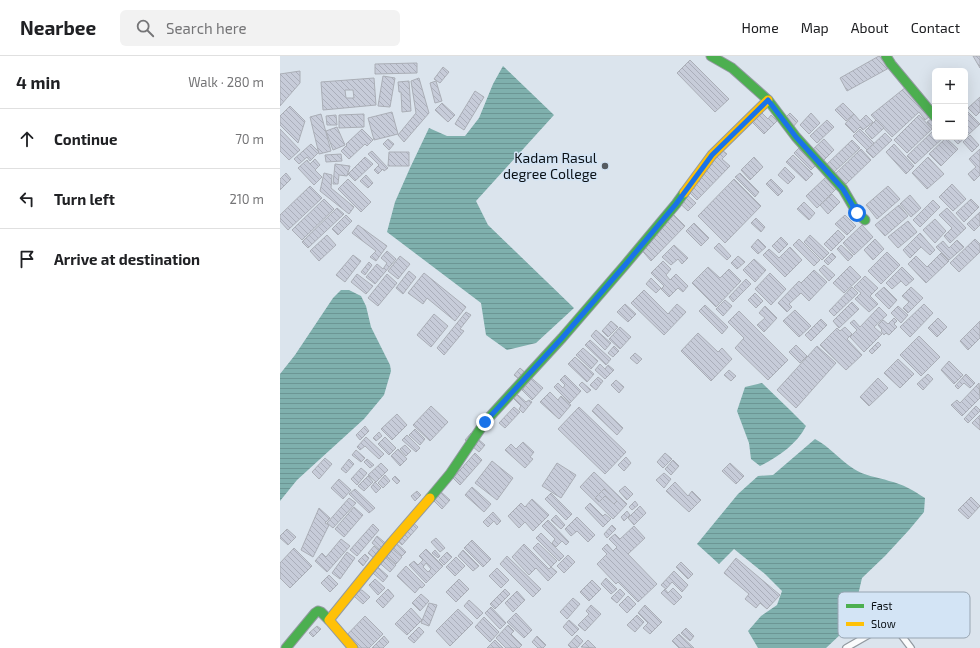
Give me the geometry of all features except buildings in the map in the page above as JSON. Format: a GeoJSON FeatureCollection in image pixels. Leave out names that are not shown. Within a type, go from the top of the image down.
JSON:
{"type":"FeatureCollection","features":[{"type":"Feature","properties":{"kind":"street"},"geometry":{"type":"LineString","coordinates":[[711,56],[732,68],[768,100],[796,137],[843,189],[857,213],[865,220]]}},
{"type":"Feature","properties":{"kind":"street"},"geometry":{"type":"LineString","coordinates":[[886,56],[890,64],[932,113]]}},
{"type":"Feature","properties":{"kind":"street"},"geometry":{"type":"LineString","coordinates":[[329,620],[392,542],[450,474],[485,422],[562,338],[625,265],[676,204],[712,155],[768,100]]}},
{"type":"Feature","properties":{"kind":"street"},"geometry":{"type":"LineString","coordinates":[[286,648],[318,611],[329,620],[353,648]]}},
{"type":"Feature","properties":{"kind":"lane"},"geometry":{"type":"LineString","coordinates":[[846,648],[863,638]]}},
{"type":"Feature","properties":{"kind":"lane"},"geometry":{"type":"LineString","coordinates":[[904,638],[912,648]]}},
{"type":"Feature","properties":{"kind":"shaded area"},"geometry":{"type":"Polygon","coordinates":[[[503,66],[554,115],[476,201],[488,225],[574,308],[536,343],[507,350],[486,335],[481,303],[387,232],[395,202],[429,128],[447,136],[465,136],[479,118],[493,84],[503,66]]]}},
{"type":"Feature","properties":{"kind":"shaded area"},"geometry":{"type":"Polygon","coordinates":[[[341,290],[349,290],[361,296],[366,306],[371,327],[390,365],[391,371],[384,395],[364,419],[297,480],[280,501],[280,374],[295,355],[333,298],[341,290]]]}},
{"type":"Feature","properties":{"kind":"shaded area"},"geometry":{"type":"Polygon","coordinates":[[[762,383],[806,426],[798,439],[774,458],[760,466],[751,459],[749,443],[737,411],[745,387],[762,383]]]}},
{"type":"Feature","properties":{"kind":"shaded area"},"geometry":{"type":"Polygon","coordinates":[[[815,439],[858,471],[899,484],[925,498],[924,512],[885,556],[862,578],[859,592],[838,592],[838,637],[826,648],[758,648],[748,631],[761,616],[777,605],[782,591],[765,574],[734,549],[719,564],[697,544],[738,494],[758,476],[773,475],[815,439]]]}},
{"type":"Feature","properties":{"kind":"traffic: fast"},"geometry":{"type":"LineString","coordinates":[[711,56],[732,68],[768,100],[796,137],[843,189],[857,213],[865,220]]}},
{"type":"Feature","properties":{"kind":"traffic: fast"},"geometry":{"type":"LineString","coordinates":[[886,56],[932,113]]}},
{"type":"Feature","properties":{"kind":"traffic: fast"},"geometry":{"type":"LineString","coordinates":[[430,498],[450,474],[485,422],[562,338],[625,265],[684,193]]}},
{"type":"Feature","properties":{"kind":"traffic: fast"},"geometry":{"type":"LineString","coordinates":[[286,648],[318,611],[329,620]]}},
{"type":"Feature","properties":{"kind":"traffic: slow"},"geometry":{"type":"LineString","coordinates":[[684,193],[712,155],[768,100]]}},
{"type":"Feature","properties":{"kind":"traffic: slow"},"geometry":{"type":"LineString","coordinates":[[353,648],[329,620],[392,542],[430,498]]}},
{"type":"Feature","properties":{"kind":"place","name":"Kadam Rasul degree College"},"geometry":{"type":"Point","coordinates":[605,166]}},
{"type":"Feature","properties":{"kind":"route"},"geometry":{"type":"LineString","coordinates":[[485,422],[562,338],[625,265],[676,204],[712,155],[768,100],[796,137],[843,189],[857,213]]}}]}
